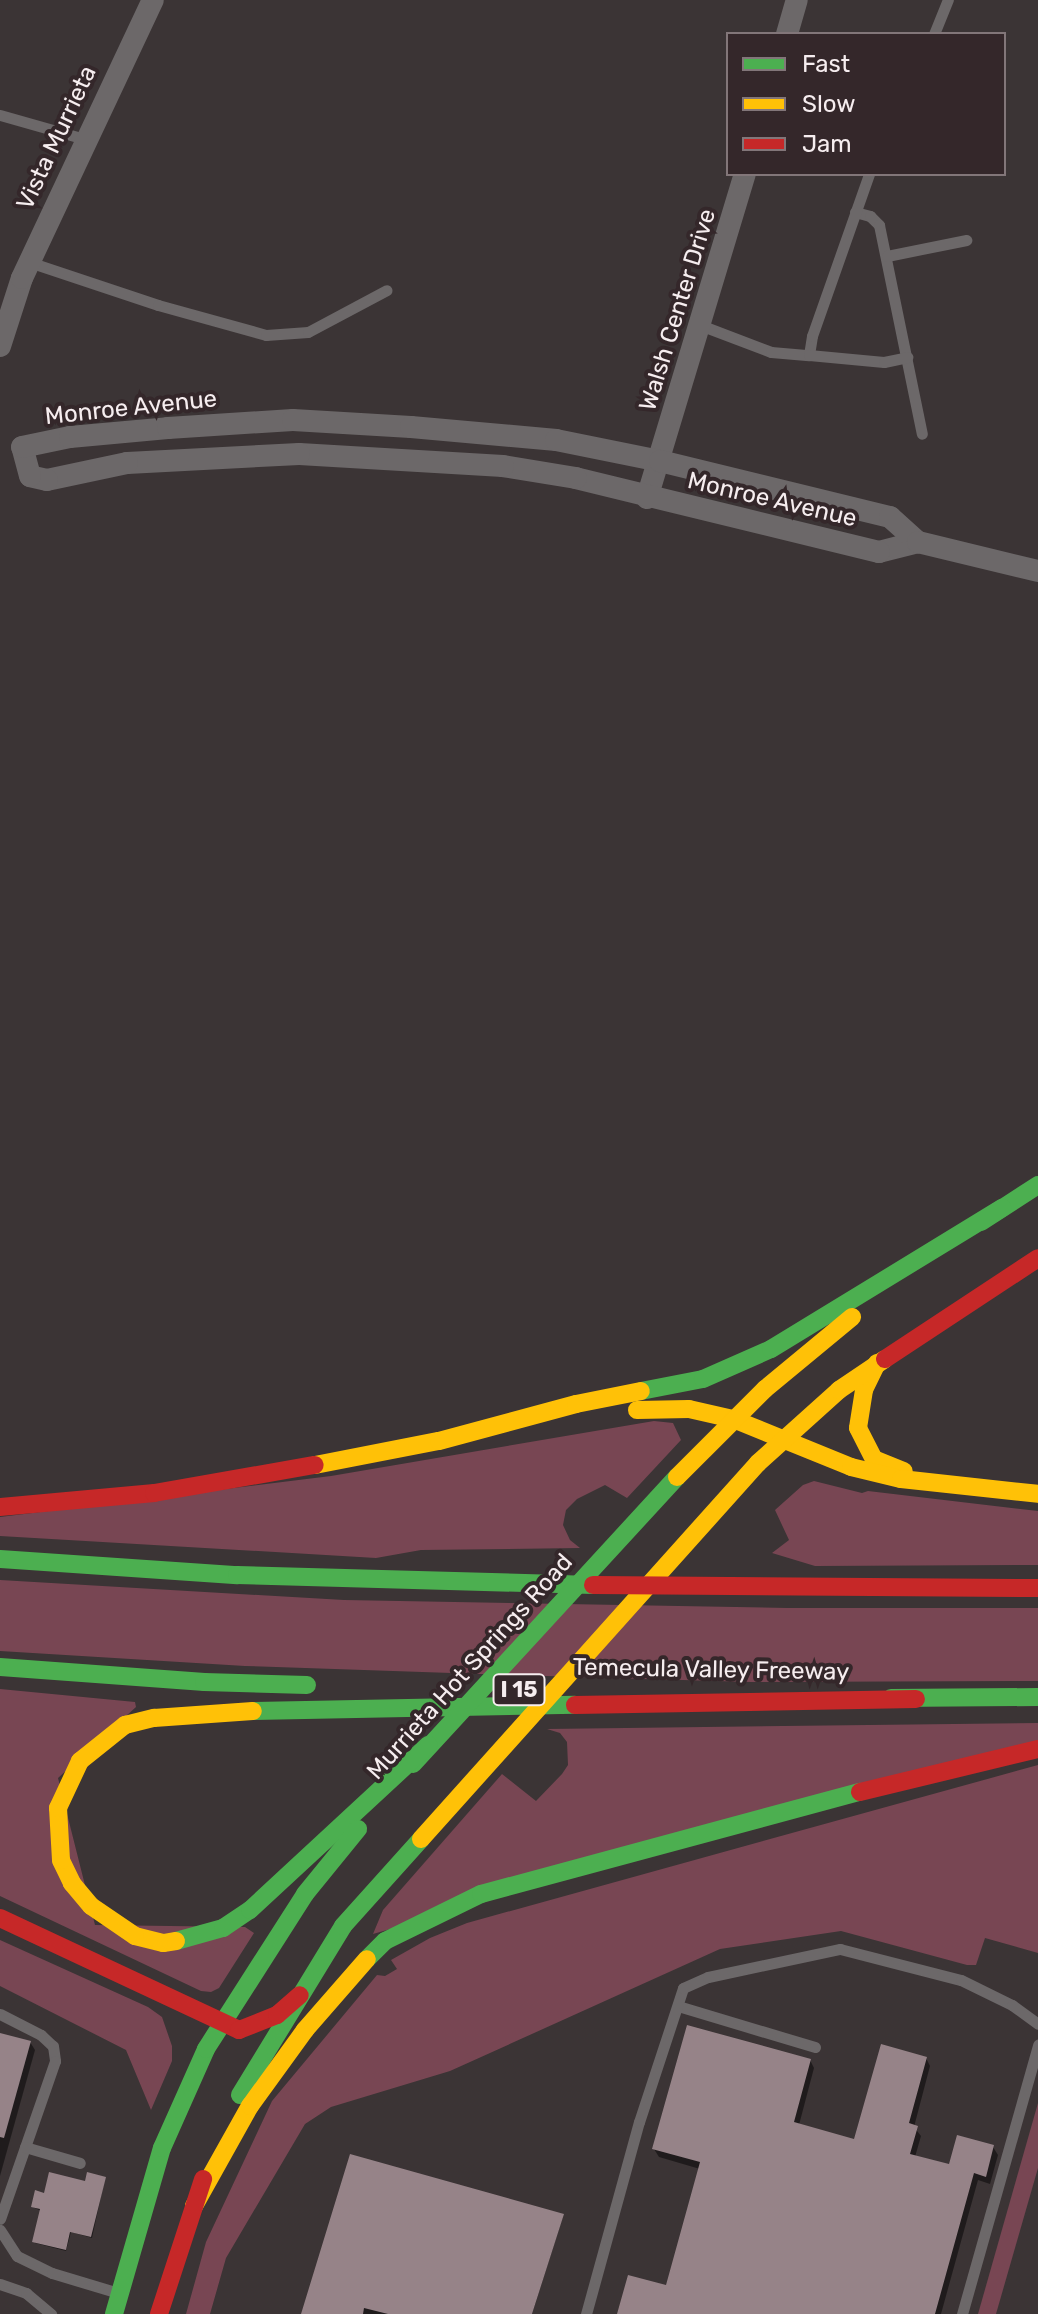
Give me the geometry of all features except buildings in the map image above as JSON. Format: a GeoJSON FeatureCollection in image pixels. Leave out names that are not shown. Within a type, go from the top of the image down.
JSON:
{"type":"FeatureCollection","features":[{"type":"Feature","properties":{"kind":"main road","name":"Murrieta Hot Springs Road"},"geometry":{"type":"LineString","coordinates":[[114,2314],[162,2148],[185,2091],[222,2024],[305,1894],[428,1745],[733,1419],[819,1343],[1002,1208],[1038,1185]]}},
{"type":"Feature","properties":{"kind":"main road"},"geometry":{"type":"LineString","coordinates":[[439,1441],[576,1404],[703,1379],[741,1365],[1002,1208]]}},
{"type":"Feature","properties":{"kind":"main road"},"geometry":{"type":"LineString","coordinates":[[159,2314],[213,2148],[252,2071],[343,1926],[705,1520],[784,1438],[877,1363],[1038,1258]]}},
{"type":"Feature","properties":{"kind":"main road"},"geometry":{"type":"LineString","coordinates":[[877,1363],[859,1409],[858,1428],[865,1444],[874,1459],[949,1487]]}},
{"type":"Feature","properties":{"kind":"main road"},"geometry":{"type":"LineString","coordinates":[[0,1507],[154,1493],[245,1479],[439,1441],[659,1407],[733,1419],[851,1467],[949,1487],[1038,1494]]}},
{"type":"Feature","properties":{"kind":"main road"},"geometry":{"type":"LineString","coordinates":[[0,1559],[237,1575],[473,1584],[1038,1588]]}},
{"type":"Feature","properties":{"kind":"main road"},"geometry":{"type":"LineString","coordinates":[[0,1667],[204,1682],[330,1685]]}},
{"type":"Feature","properties":{"kind":"main road","name":"Temecula Valley Freeway"},"geometry":{"type":"LineString","coordinates":[[457,1688],[916,1699],[1038,1697]]}},
{"type":"Feature","properties":{"kind":"main road"},"geometry":{"type":"LineString","coordinates":[[428,1745],[250,1910],[223,1928],[194,1939],[163,1943],[135,1936],[114,1924],[91,1906],[72,1883],[61,1860],[58,1808],[80,1761],[125,1725],[154,1718],[238,1712],[916,1699]]}},
{"type":"Feature","properties":{"kind":"main road"},"geometry":{"type":"LineString","coordinates":[[194,2206],[268,2081],[355,1970],[385,1941],[481,1894],[906,1780],[1038,1749]]}},
{"type":"Feature","properties":{"kind":"main road"},"geometry":{"type":"LineString","coordinates":[[0,1918],[239,2030],[277,2015],[300,1995]]}},
{"type":"Feature","properties":{"kind":"street","name":"Vista Murrieta"},"geometry":{"type":"LineString","coordinates":[[0,346],[29,262],[153,0]]}},
{"type":"Feature","properties":{"kind":"street"},"geometry":{"type":"LineString","coordinates":[[788,32],[797,0]]}},
{"type":"Feature","properties":{"kind":"street","name":"Walsh Center Drive"},"geometry":{"type":"LineString","coordinates":[[647,498],[744,176]]}},
{"type":"Feature","properties":{"kind":"street","name":"Monroe Avenue"},"geometry":{"type":"LineString","coordinates":[[918,542],[890,517],[660,461],[556,440],[293,420],[70,437],[22,447],[30,476],[47,480],[127,463],[299,454],[503,466],[576,478],[647,498],[879,552],[918,542],[1038,571]]}},
{"type":"Feature","properties":{"kind":"lane"},"geometry":{"type":"LineString","coordinates":[[935,32],[948,0]]}},
{"type":"Feature","properties":{"kind":"lane"},"geometry":{"type":"LineString","coordinates":[[0,115],[85,139]]}},
{"type":"Feature","properties":{"kind":"lane"},"geometry":{"type":"LineString","coordinates":[[809,355],[868,176]]}},
{"type":"Feature","properties":{"kind":"lane"},"geometry":{"type":"LineString","coordinates":[[855,212],[870,216],[879,225],[922,434]]}},
{"type":"Feature","properties":{"kind":"lane"},"geometry":{"type":"LineString","coordinates":[[887,256],[966,240]]}},
{"type":"Feature","properties":{"kind":"lane"},"geometry":{"type":"LineString","coordinates":[[29,262],[158,305],[266,335],[308,332],[387,290]]}},
{"type":"Feature","properties":{"kind":"lane"},"geometry":{"type":"LineString","coordinates":[[700,325],[771,352],[884,362],[907,357]]}},
{"type":"Feature","properties":{"kind":"lane"},"geometry":{"type":"LineString","coordinates":[[586,2314],[639,2122],[683,1988],[708,1977],[840,1949],[961,1980],[1022,2011],[1038,2024]]}},
{"type":"Feature","properties":{"kind":"lane"},"geometry":{"type":"LineString","coordinates":[[678,2006],[815,2047]]}},
{"type":"Feature","properties":{"kind":"lane"},"geometry":{"type":"LineString","coordinates":[[0,2014],[41,2035],[53,2046],[55,2061],[0,2219]]}},
{"type":"Feature","properties":{"kind":"lane"},"geometry":{"type":"LineString","coordinates":[[962,2314],[1038,2045]]}},
{"type":"Feature","properties":{"kind":"lane"},"geometry":{"type":"LineString","coordinates":[[25,2147],[80,2163]]}},
{"type":"Feature","properties":{"kind":"lane"},"geometry":{"type":"LineString","coordinates":[[0,2230],[17,2256],[52,2273],[119,2294]]}},
{"type":"Feature","properties":{"kind":"lane"},"geometry":{"type":"LineString","coordinates":[[0,2284],[26,2293],[51,2314]]}},
{"type":"Feature","properties":{"kind":"shaded area"},"geometry":{"type":"Polygon","coordinates":[[[654,1421],[673,1423],[681,1440],[627,1498],[605,1485],[577,1499],[566,1510],[563,1525],[570,1540],[580,1548],[421,1550],[376,1558],[0,1536],[0,1517],[331,1476],[654,1421]]]}},
{"type":"Feature","properties":{"kind":"shaded area"},"geometry":{"type":"Polygon","coordinates":[[[814,1481],[862,1493],[868,1491],[1038,1511],[1038,1565],[815,1566],[772,1553],[789,1540],[775,1510],[803,1485],[814,1481]]]}},
{"type":"Feature","properties":{"kind":"shaded area"},"geometry":{"type":"Polygon","coordinates":[[[0,1580],[344,1600],[787,1608],[1038,1608],[1038,1681],[751,1682],[245,1666],[0,1651],[0,1580]]]}},
{"type":"Feature","properties":{"kind":"shaded area"},"geometry":{"type":"Polygon","coordinates":[[[0,1689],[135,1702],[136,1707],[58,1778],[95,1925],[245,1927],[254,1933],[219,1988],[211,1992],[201,1991],[0,1896],[0,1689]]]}},
{"type":"Feature","properties":{"kind":"shaded area"},"geometry":{"type":"Polygon","coordinates":[[[1038,1723],[1038,1742],[373,1934],[383,1910],[502,1774],[536,1801],[562,1774],[568,1765],[567,1742],[560,1733],[547,1729],[1038,1723]]]}},
{"type":"Feature","properties":{"kind":"shaded area"},"geometry":{"type":"Polygon","coordinates":[[[1038,1765],[1038,1953],[985,1938],[976,1965],[967,1965],[841,1931],[720,1949],[450,2071],[331,2107],[305,2124],[226,2258],[210,2314],[186,2314],[206,2242],[272,2101],[377,1975],[385,1976],[397,1969],[391,1960],[430,1938],[467,1923],[1038,1765]]]}},
{"type":"Feature","properties":{"kind":"shaded area"},"geometry":{"type":"Polygon","coordinates":[[[0,1940],[148,2007],[162,2017],[172,2046],[172,2061],[151,2110],[126,2050],[0,1986],[0,1940]]]}},
{"type":"Feature","properties":{"kind":"shaded area"},"geometry":{"type":"Polygon","coordinates":[[[1038,2103],[1038,2168],[996,2314],[978,2314],[1038,2103]]]}},
{"type":"Feature","properties":{"kind":"traffic: fast"},"geometry":{"type":"LineString","coordinates":[[981,1222],[1038,1185]]}},
{"type":"Feature","properties":{"kind":"traffic: fast"},"geometry":{"type":"LineString","coordinates":[[641,1391],[703,1379],[771,1349],[1002,1208]]}},
{"type":"Feature","properties":{"kind":"traffic: fast"},"geometry":{"type":"LineString","coordinates":[[413,1764],[677,1477]]}},
{"type":"Feature","properties":{"kind":"traffic: fast"},"geometry":{"type":"LineString","coordinates":[[0,1559],[237,1575],[593,1585]]}},
{"type":"Feature","properties":{"kind":"traffic: fast"},"geometry":{"type":"LineString","coordinates":[[0,1667],[204,1682],[307,1685]]}},
{"type":"Feature","properties":{"kind":"traffic: fast"},"geometry":{"type":"LineString","coordinates":[[891,1698],[1038,1697]]}},
{"type":"Feature","properties":{"kind":"traffic: fast"},"geometry":{"type":"LineString","coordinates":[[253,1711],[575,1705]]}},
{"type":"Feature","properties":{"kind":"traffic: fast"},"geometry":{"type":"LineString","coordinates":[[176,1941],[223,1928],[250,1910],[428,1745]]}},
{"type":"Feature","properties":{"kind":"traffic: fast"},"geometry":{"type":"LineString","coordinates":[[367,1959],[385,1941],[481,1894],[860,1792]]}},
{"type":"Feature","properties":{"kind":"traffic: fast"},"geometry":{"type":"LineString","coordinates":[[114,2314],[162,2148],[206,2049],[305,1894],[358,1829]]}},
{"type":"Feature","properties":{"kind":"traffic: fast"},"geometry":{"type":"LineString","coordinates":[[240,2095],[343,1926],[421,1839]]}},
{"type":"Feature","properties":{"kind":"traffic: slow"},"geometry":{"type":"LineString","coordinates":[[677,1477],[765,1389],[852,1317]]}},
{"type":"Feature","properties":{"kind":"traffic: slow"},"geometry":{"type":"LineString","coordinates":[[421,1839],[758,1463],[839,1390],[885,1359]]}},
{"type":"Feature","properties":{"kind":"traffic: slow"},"geometry":{"type":"LineString","coordinates":[[877,1363],[864,1390],[858,1428],[874,1459],[904,1471]]}},
{"type":"Feature","properties":{"kind":"traffic: slow"},"geometry":{"type":"LineString","coordinates":[[315,1465],[439,1441],[576,1404],[641,1391]]}},
{"type":"Feature","properties":{"kind":"traffic: slow"},"geometry":{"type":"LineString","coordinates":[[637,1410],[689,1409],[733,1419],[851,1467],[901,1479],[1038,1494]]}},
{"type":"Feature","properties":{"kind":"traffic: slow"},"geometry":{"type":"LineString","coordinates":[[176,1941],[163,1943],[135,1936],[91,1906],[72,1883],[61,1860],[58,1808],[80,1761],[125,1725],[154,1718],[253,1711]]}},
{"type":"Feature","properties":{"kind":"traffic: slow"},"geometry":{"type":"LineString","coordinates":[[194,2206],[250,2106],[305,2030],[367,1959]]}},
{"type":"Feature","properties":{"kind":"traffic: jam"},"geometry":{"type":"LineString","coordinates":[[885,1359],[1038,1258]]}},
{"type":"Feature","properties":{"kind":"traffic: jam"},"geometry":{"type":"LineString","coordinates":[[0,1507],[154,1493],[315,1465]]}},
{"type":"Feature","properties":{"kind":"traffic: jam"},"geometry":{"type":"LineString","coordinates":[[593,1585],[1038,1588]]}},
{"type":"Feature","properties":{"kind":"traffic: jam"},"geometry":{"type":"LineString","coordinates":[[575,1705],[916,1699]]}},
{"type":"Feature","properties":{"kind":"traffic: jam"},"geometry":{"type":"LineString","coordinates":[[860,1792],[1038,1749]]}},
{"type":"Feature","properties":{"kind":"traffic: jam"},"geometry":{"type":"LineString","coordinates":[[0,1918],[239,2030],[277,2015],[300,1995]]}},
{"type":"Feature","properties":{"kind":"traffic: jam"},"geometry":{"type":"LineString","coordinates":[[159,2314],[203,2179]]}}]}
